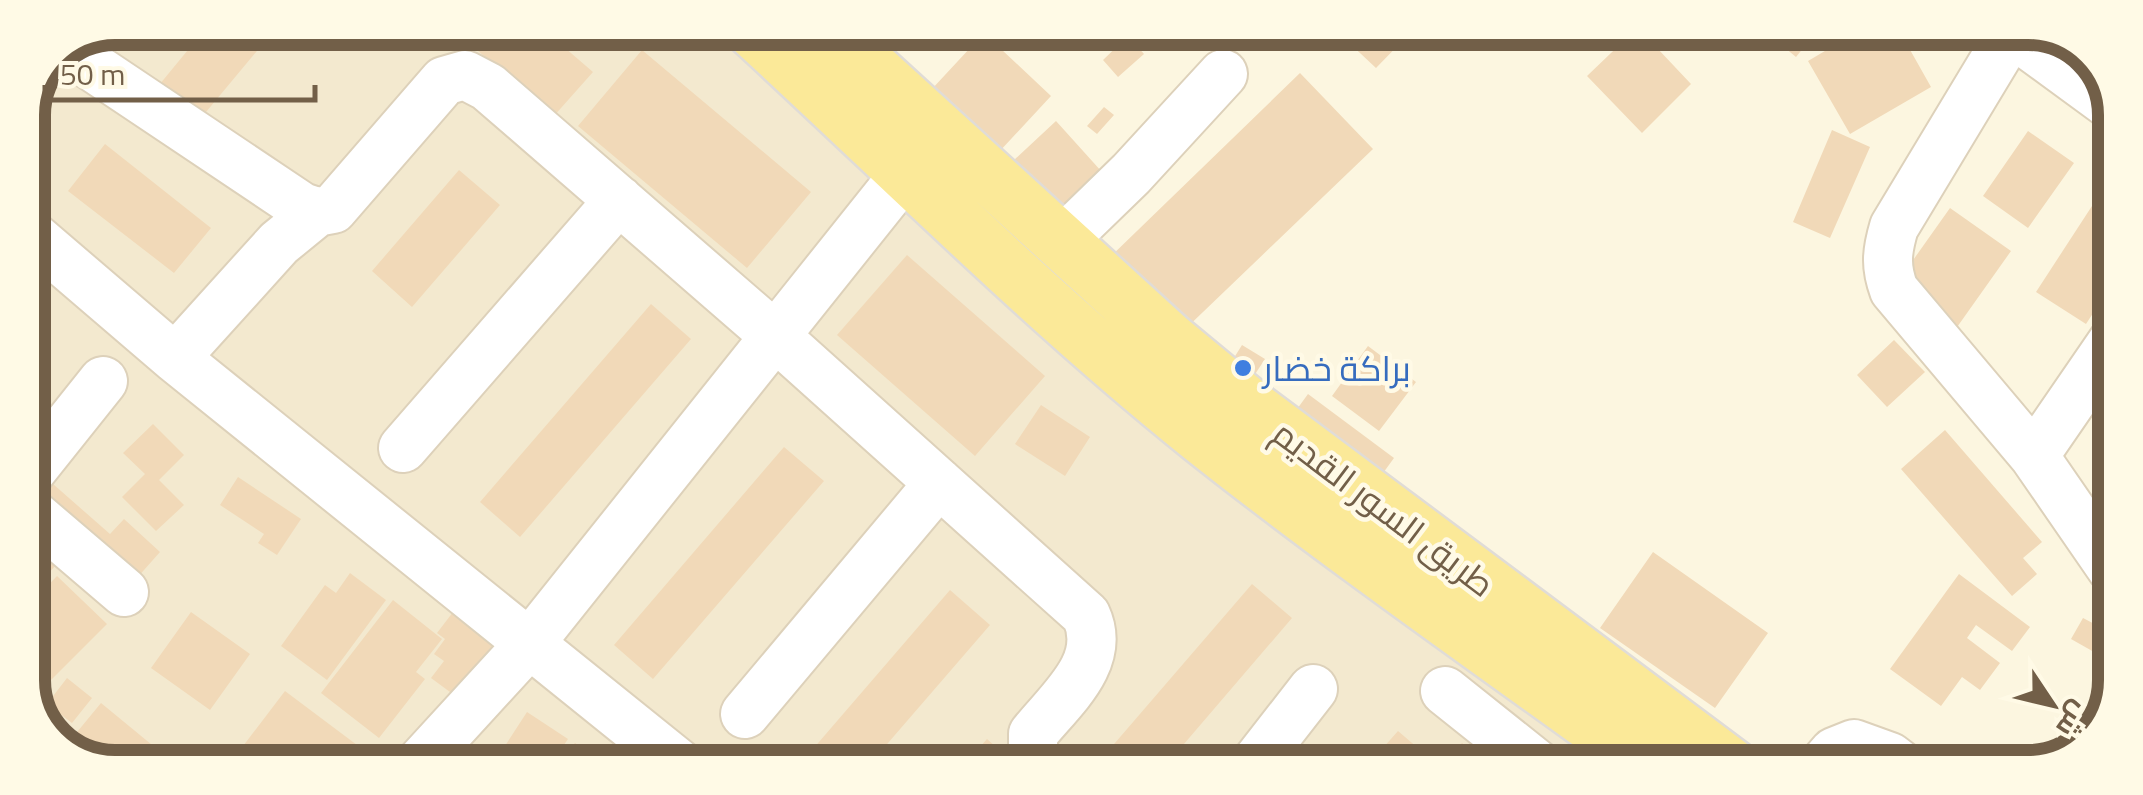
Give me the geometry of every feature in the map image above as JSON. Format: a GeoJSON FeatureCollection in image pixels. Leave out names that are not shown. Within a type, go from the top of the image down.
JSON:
{"type":"FeatureCollection","features":[{"type":"Feature","properties":{"kind":"main road","name":"طريق السور القديم"},"geometry":{"type":"LineString","coordinates":[[769,45],[1024,282],[1198,432],[1384,574],[1629,750]]}},
{"type":"Feature","properties":{"kind":"main road","name":"طريق السور القديم"},"geometry":{"type":"LineString","coordinates":[[846,45],[1170,340],[1256,411],[1709,750]]}},
{"type":"Feature","properties":{"kind":"main road"},"geometry":{"type":"LineString","coordinates":[[1024,282],[1062,241]]}},
{"type":"Feature","properties":{"kind":"street"},"geometry":{"type":"LineString","coordinates":[[2003,45],[1894,227],[1886,255],[1894,290],[2034,456],[2098,549]]}},
{"type":"Feature","properties":{"kind":"street"},"geometry":{"type":"LineString","coordinates":[[2029,45],[2094,93]]}},
{"type":"Feature","properties":{"kind":"street"},"geometry":{"type":"LineString","coordinates":[[78,56],[302,207],[317,212],[333,209],[444,81],[464,75],[488,87],[774,335],[1086,615],[1094,632],[1089,665],[1033,734],[1033,750]]}},
{"type":"Feature","properties":{"kind":"street"},"geometry":{"type":"LineString","coordinates":[[1062,241],[1131,174],[1223,74]]}},
{"type":"Feature","properties":{"kind":"street"},"geometry":{"type":"LineString","coordinates":[[433,750],[530,644],[907,171]]}},
{"type":"Feature","properties":{"kind":"street"},"geometry":{"type":"LineString","coordinates":[[403,448],[619,200]]}},
{"type":"Feature","properties":{"kind":"street"},"geometry":{"type":"LineString","coordinates":[[175,358],[279,244],[317,212]]}},
{"type":"Feature","properties":{"kind":"street"},"geometry":{"type":"LineString","coordinates":[[45,247],[175,358],[662,750]]}},
{"type":"Feature","properties":{"kind":"street"},"geometry":{"type":"LineString","coordinates":[[2034,456],[2098,364]]}},
{"type":"Feature","properties":{"kind":"street"},"geometry":{"type":"LineString","coordinates":[[45,453],[102,381]]}},
{"type":"Feature","properties":{"kind":"street"},"geometry":{"type":"LineString","coordinates":[[746,714],[939,483]]}},
{"type":"Feature","properties":{"kind":"street"},"geometry":{"type":"LineString","coordinates":[[45,525],[124,592]]}},
{"type":"Feature","properties":{"kind":"street"},"geometry":{"type":"LineString","coordinates":[[1266,750],[1314,689]]}},
{"type":"Feature","properties":{"kind":"street"},"geometry":{"type":"LineString","coordinates":[[1445,691],[1519,750]]}},
{"type":"Feature","properties":{"kind":"street"},"geometry":{"type":"LineString","coordinates":[[1839,750],[1854,744],[1871,750]]}},
{"type":"Feature","properties":{"kind":"shaded area"},"geometry":{"type":"Polygon","coordinates":[[[116,45],[764,45],[1640,750],[116,750],[80,741],[60,722],[50,706],[45,684],[45,116],[50,89],[66,66],[89,50],[116,45]]]}},
{"type":"Feature","properties":{"kind":"building"},"geometry":{"type":"Polygon","coordinates":[[[192,45],[262,45],[196,124],[155,90],[192,45]]]}},
{"type":"Feature","properties":{"kind":"building"},"geometry":{"type":"Polygon","coordinates":[[[471,45],[562,45],[593,72],[553,117],[471,45]]]}},
{"type":"Feature","properties":{"kind":"building"},"geometry":{"type":"Polygon","coordinates":[[[973,45],[997,45],[1051,96],[985,167],[918,104],[973,45]]]}},
{"type":"Feature","properties":{"kind":"building"},"geometry":{"type":"Polygon","coordinates":[[[1119,45],[1136,45],[1144,54],[1118,77],[1103,60],[1119,45]]]}},
{"type":"Feature","properties":{"kind":"building"},"geometry":{"type":"Polygon","coordinates":[[[1351,45],[1398,45],[1376,68],[1351,45]]]}},
{"type":"Feature","properties":{"kind":"building"},"geometry":{"type":"Polygon","coordinates":[[[1619,45],[1654,45],[1691,84],[1642,133],[1587,76],[1619,45]]]}},
{"type":"Feature","properties":{"kind":"building"},"geometry":{"type":"Polygon","coordinates":[[[1782,45],[1806,45],[1796,57],[1782,45]]]}},
{"type":"Feature","properties":{"kind":"building"},"geometry":{"type":"Polygon","coordinates":[[[1835,45],[1907,45],[1931,87],[1850,134],[1808,61],[1835,45]]]}},
{"type":"Feature","properties":{"kind":"building"},"geometry":{"type":"Polygon","coordinates":[[[642,50],[811,192],[747,268],[578,126],[642,50]]]}},
{"type":"Feature","properties":{"kind":"building"},"geometry":{"type":"Polygon","coordinates":[[[1300,73],[1373,149],[1178,336],[1106,261],[1300,73]]]}},
{"type":"Feature","properties":{"kind":"building"},"geometry":{"type":"Polygon","coordinates":[[[1104,107],[1114,115],[1097,134],[1087,126],[1104,107]]]}},
{"type":"Feature","properties":{"kind":"building"},"geometry":{"type":"Polygon","coordinates":[[[1056,121],[1102,172],[1059,210],[1014,160],[1056,121]]]}},
{"type":"Feature","properties":{"kind":"building"},"geometry":{"type":"Polygon","coordinates":[[[1832,130],[1870,147],[1830,238],[1793,222],[1832,130]]]}},
{"type":"Feature","properties":{"kind":"building"},"geometry":{"type":"Polygon","coordinates":[[[2028,131],[2074,163],[2028,228],[1983,196],[2028,131]]]}},
{"type":"Feature","properties":{"kind":"building"},"geometry":{"type":"Polygon","coordinates":[[[105,144],[211,228],[174,273],[68,191],[105,144]]]}},
{"type":"Feature","properties":{"kind":"building"},"geometry":{"type":"Polygon","coordinates":[[[459,170],[500,205],[412,307],[372,271],[459,170]]]}},
{"type":"Feature","properties":{"kind":"building"},"geometry":{"type":"Polygon","coordinates":[[[2098,197],[2098,306],[2086,324],[2036,292],[2098,197]]]}},
{"type":"Feature","properties":{"kind":"building"},"geometry":{"type":"Polygon","coordinates":[[[1950,208],[2011,251],[1955,330],[1894,287],[1950,208]]]}},
{"type":"Feature","properties":{"kind":"building"},"geometry":{"type":"Polygon","coordinates":[[[907,255],[1045,376],[975,456],[837,335],[907,255]]]}},
{"type":"Feature","properties":{"kind":"building"},"geometry":{"type":"Polygon","coordinates":[[[651,304],[691,339],[520,537],[480,502],[651,304]]]}},
{"type":"Feature","properties":{"kind":"building"},"geometry":{"type":"Polygon","coordinates":[[[1894,340],[1925,372],[1887,407],[1857,375],[1894,340]]]}},
{"type":"Feature","properties":{"kind":"building","name":"براكة خضار"},"geometry":{"type":"Polygon","coordinates":[[[1242,345],[1265,359],[1244,391],[1222,377],[1242,345]]]}},
{"type":"Feature","properties":{"kind":"building"},"geometry":{"type":"Polygon","coordinates":[[[1368,346],[1416,382],[1379,431],[1332,396],[1368,346]]]}},
{"type":"Feature","properties":{"kind":"building"},"geometry":{"type":"Polygon","coordinates":[[[1308,394],[1394,458],[1378,480],[1292,416],[1308,394]]]}},
{"type":"Feature","properties":{"kind":"building"},"geometry":{"type":"Polygon","coordinates":[[[1041,405],[1090,437],[1065,476],[1015,444],[1041,405]]]}},
{"type":"Feature","properties":{"kind":"building"},"geometry":{"type":"Polygon","coordinates":[[[153,424],[184,455],[159,480],[184,505],[156,531],[122,497],[145,474],[123,453],[153,424]]]}},
{"type":"Feature","properties":{"kind":"building"},"geometry":{"type":"Polygon","coordinates":[[[1945,430],[2042,542],[2023,558],[2037,574],[2012,596],[1901,469],[1945,430]]]}},
{"type":"Feature","properties":{"kind":"building"},"geometry":{"type":"Polygon","coordinates":[[[784,447],[824,481],[653,679],[614,645],[784,447]]]}},
{"type":"Feature","properties":{"kind":"building"},"geometry":{"type":"Polygon","coordinates":[[[238,477],[301,519],[277,555],[258,543],[264,534],[220,505],[238,477]]]}},
{"type":"Feature","properties":{"kind":"building"},"geometry":{"type":"Polygon","coordinates":[[[53,484],[110,534],[124,519],[160,552],[128,588],[99,562],[79,585],[56,565],[45,577],[45,493],[53,484]]]}},
{"type":"Feature","properties":{"kind":"building"},"geometry":{"type":"Polygon","coordinates":[[[1653,552],[1768,633],[1715,708],[1600,628],[1653,552]]]}},
{"type":"Feature","properties":{"kind":"building"},"geometry":{"type":"Polygon","coordinates":[[[350,573],[386,600],[327,680],[281,646],[325,585],[336,593],[350,573]]]}},
{"type":"Feature","properties":{"kind":"building"},"geometry":{"type":"Polygon","coordinates":[[[1959,574],[2030,627],[2012,651],[1976,625],[1967,638],[2000,663],[1980,690],[1962,677],[1941,706],[1890,669],[1959,574]]]}},
{"type":"Feature","properties":{"kind":"building"},"geometry":{"type":"Polygon","coordinates":[[[57,576],[107,624],[51,680],[45,674],[45,588],[57,576]]]}},
{"type":"Feature","properties":{"kind":"building"},"geometry":{"type":"Polygon","coordinates":[[[1252,584],[1292,618],[1179,750],[1109,750],[1252,584]]]}},
{"type":"Feature","properties":{"kind":"building"},"geometry":{"type":"Polygon","coordinates":[[[950,590],[990,625],[882,750],[812,750],[950,590]]]}},
{"type":"Feature","properties":{"kind":"building"},"geometry":{"type":"Polygon","coordinates":[[[463,599],[518,641],[469,706],[431,678],[444,661],[434,654],[445,639],[437,633],[463,599]]]}},
{"type":"Feature","properties":{"kind":"building"},"geometry":{"type":"Polygon","coordinates":[[[393,600],[442,639],[416,672],[425,679],[379,738],[321,693],[393,600]]]}},
{"type":"Feature","properties":{"kind":"building"},"geometry":{"type":"Polygon","coordinates":[[[191,612],[250,654],[210,710],[151,668],[191,612]]]}},
{"type":"Feature","properties":{"kind":"building"},"geometry":{"type":"Polygon","coordinates":[[[2083,618],[2098,626],[2094,652],[2071,639],[2083,618]]]}},
{"type":"Feature","properties":{"kind":"building"},"geometry":{"type":"Polygon","coordinates":[[[67,678],[92,698],[72,723],[49,702],[67,678]]]}},
{"type":"Feature","properties":{"kind":"building"},"geometry":{"type":"Polygon","coordinates":[[[285,691],[361,748],[359,750],[240,750],[285,691]]]}},
{"type":"Feature","properties":{"kind":"building"},"geometry":{"type":"Polygon","coordinates":[[[101,703],[158,750],[106,749],[74,736],[101,703]]]}},
{"type":"Feature","properties":{"kind":"building"},"geometry":{"type":"Polygon","coordinates":[[[527,712],[568,739],[561,750],[503,749],[527,712]]]}},
{"type":"Feature","properties":{"kind":"building"},"geometry":{"type":"Polygon","coordinates":[[[1398,731],[1420,750],[1381,750],[1398,731]]]}},
{"type":"Feature","properties":{"kind":"building"},"geometry":{"type":"Polygon","coordinates":[[[987,739],[999,750],[977,750],[987,739]]]}},
{"type":"Feature","properties":{"kind":"place","name":"براكة خضار"},"geometry":{"type":"Point","coordinates":[1243,368]}}]}
